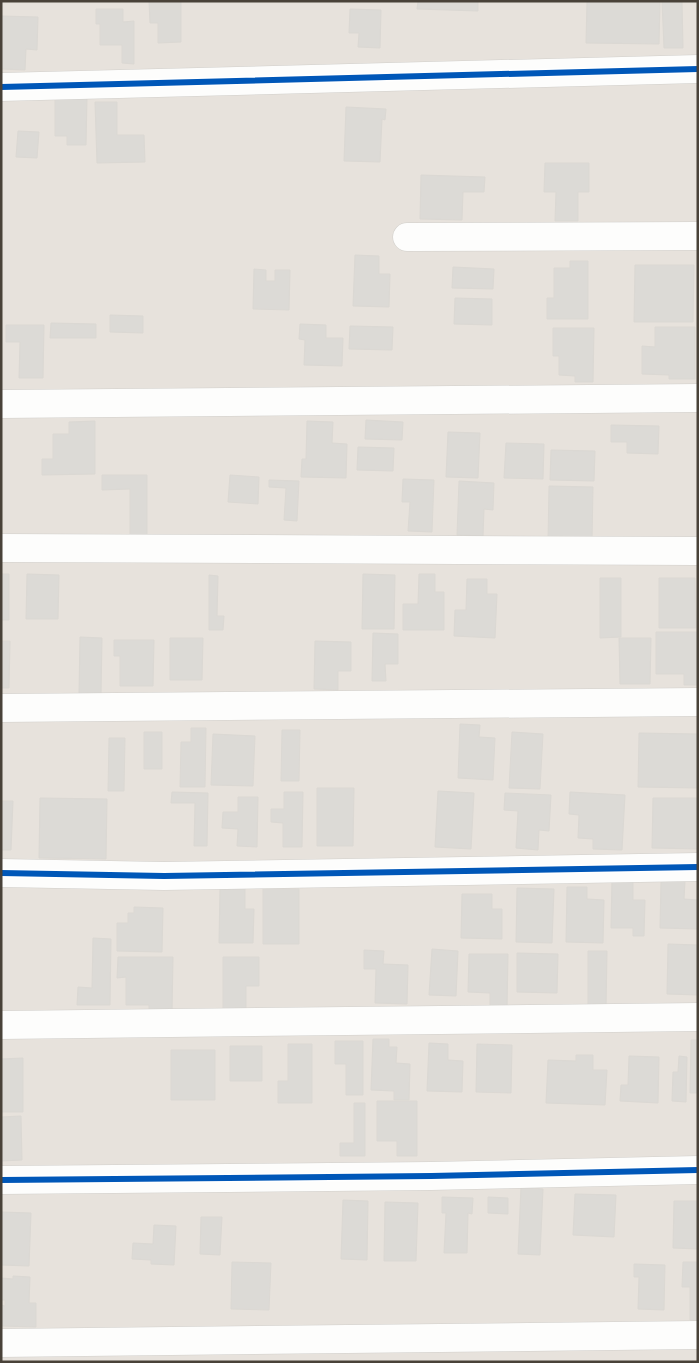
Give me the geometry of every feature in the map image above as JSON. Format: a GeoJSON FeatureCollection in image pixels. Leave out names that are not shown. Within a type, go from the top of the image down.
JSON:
{"type":"FeatureCollection","features":[{"type":"Feature","properties":{"kind":"street"},"geometry":{"type":"LineString","coordinates":[[1,86],[698,69]]}},
{"type":"Feature","properties":{"kind":"street"},"geometry":{"type":"LineString","coordinates":[[407,237],[698,236]]}},
{"type":"Feature","properties":{"kind":"street"},"geometry":{"type":"LineString","coordinates":[[1,404],[698,398]]}},
{"type":"Feature","properties":{"kind":"street"},"geometry":{"type":"LineString","coordinates":[[1,548],[698,551]]}},
{"type":"Feature","properties":{"kind":"street"},"geometry":{"type":"LineString","coordinates":[[1,708],[698,702]]}},
{"type":"Feature","properties":{"kind":"street"},"geometry":{"type":"LineString","coordinates":[[1,873],[164,876],[698,867]]}},
{"type":"Feature","properties":{"kind":"street"},"geometry":{"type":"LineString","coordinates":[[1,1026],[698,1017]]}},
{"type":"Feature","properties":{"kind":"street"},"geometry":{"type":"LineString","coordinates":[[1,1180],[431,1176],[698,1170]]}},
{"type":"Feature","properties":{"kind":"street"},"geometry":{"type":"LineString","coordinates":[[1,1343],[698,1335]]}},
{"type":"Feature","properties":{"kind":"shaded area"},"geometry":{"type":"Polygon","coordinates":[[[1,1],[698,1],[698,1362],[1,1362],[1,1]]]}},
{"type":"Feature","properties":{"kind":"building"},"geometry":{"type":"Polygon","coordinates":[[[149,1],[181,1],[181,42],[158,43],[158,23],[150,23],[149,1]]]}},
{"type":"Feature","properties":{"kind":"building"},"geometry":{"type":"Polygon","coordinates":[[[418,1],[478,1],[478,11],[417,9],[418,1]]]}},
{"type":"Feature","properties":{"kind":"building"},"geometry":{"type":"Polygon","coordinates":[[[587,1],[660,1],[659,44],[586,43],[587,1]]]}},
{"type":"Feature","properties":{"kind":"building"},"geometry":{"type":"Polygon","coordinates":[[[662,1],[682,1],[683,48],[664,48],[662,1]]]}},
{"type":"Feature","properties":{"kind":"building"},"geometry":{"type":"Polygon","coordinates":[[[96,9],[123,9],[123,22],[134,21],[134,64],[122,63],[122,45],[100,45],[100,24],[96,24],[96,9]]]}},
{"type":"Feature","properties":{"kind":"building"},"geometry":{"type":"Polygon","coordinates":[[[350,9],[381,10],[380,48],[358,47],[359,33],[349,33],[350,9]]]}},
{"type":"Feature","properties":{"kind":"building"},"geometry":{"type":"Polygon","coordinates":[[[1,16],[38,17],[37,50],[26,49],[25,70],[1,69],[1,16]]]}},
{"type":"Feature","properties":{"kind":"building"},"geometry":{"type":"Polygon","coordinates":[[[55,97],[87,97],[86,145],[67,145],[67,136],[55,136],[55,97]]]}},
{"type":"Feature","properties":{"kind":"building"},"geometry":{"type":"Polygon","coordinates":[[[95,102],[117,102],[117,135],[144,135],[145,162],[97,163],[95,102]]]}},
{"type":"Feature","properties":{"kind":"building"},"geometry":{"type":"Polygon","coordinates":[[[346,107],[386,109],[385,120],[382,119],[380,162],[344,161],[346,107]]]}},
{"type":"Feature","properties":{"kind":"building"},"geometry":{"type":"Polygon","coordinates":[[[18,131],[39,132],[37,158],[16,157],[18,131]]]}},
{"type":"Feature","properties":{"kind":"building"},"geometry":{"type":"Polygon","coordinates":[[[545,163],[589,163],[589,192],[578,192],[578,221],[555,221],[556,192],[544,192],[545,163]]]}},
{"type":"Feature","properties":{"kind":"building"},"geometry":{"type":"Polygon","coordinates":[[[421,175],[485,177],[484,192],[463,192],[462,220],[420,219],[421,175]]]}},
{"type":"Feature","properties":{"kind":"building"},"geometry":{"type":"Polygon","coordinates":[[[355,255],[379,256],[379,274],[390,274],[389,307],[353,306],[355,255]]]}},
{"type":"Feature","properties":{"kind":"building"},"geometry":{"type":"Polygon","coordinates":[[[570,261],[588,261],[588,319],[547,319],[547,298],[554,298],[554,268],[570,268],[570,261]]]}},
{"type":"Feature","properties":{"kind":"building"},"geometry":{"type":"Polygon","coordinates":[[[635,265],[694,265],[693,322],[634,322],[635,265]]]}},
{"type":"Feature","properties":{"kind":"building"},"geometry":{"type":"Polygon","coordinates":[[[453,267],[494,269],[493,289],[452,288],[453,267]]]}},
{"type":"Feature","properties":{"kind":"building"},"geometry":{"type":"Polygon","coordinates":[[[254,269],[266,270],[266,281],[275,281],[275,270],[290,270],[289,310],[253,309],[254,269]]]}},
{"type":"Feature","properties":{"kind":"building"},"geometry":{"type":"Polygon","coordinates":[[[455,298],[492,299],[492,325],[454,324],[455,298]]]}},
{"type":"Feature","properties":{"kind":"building"},"geometry":{"type":"Polygon","coordinates":[[[110,315],[143,316],[143,333],[110,332],[110,315]]]}},
{"type":"Feature","properties":{"kind":"building"},"geometry":{"type":"Polygon","coordinates":[[[51,323],[96,324],[96,338],[50,338],[51,323]]]}},
{"type":"Feature","properties":{"kind":"building"},"geometry":{"type":"Polygon","coordinates":[[[300,324],[326,325],[326,338],[343,338],[342,366],[304,365],[305,340],[299,339],[300,324]]]}},
{"type":"Feature","properties":{"kind":"building"},"geometry":{"type":"Polygon","coordinates":[[[6,325],[44,325],[43,378],[19,378],[20,342],[6,342],[6,325]]]}},
{"type":"Feature","properties":{"kind":"building"},"geometry":{"type":"Polygon","coordinates":[[[350,326],[393,327],[392,350],[349,349],[350,326]]]}},
{"type":"Feature","properties":{"kind":"building"},"geometry":{"type":"Polygon","coordinates":[[[655,327],[695,327],[695,379],[669,379],[669,375],[642,374],[642,346],[655,347],[655,327]]]}},
{"type":"Feature","properties":{"kind":"building"},"geometry":{"type":"Polygon","coordinates":[[[553,328],[594,328],[593,382],[575,382],[575,376],[559,375],[559,356],[553,356],[553,328]]]}},
{"type":"Feature","properties":{"kind":"building"},"geometry":{"type":"Polygon","coordinates":[[[366,420],[403,422],[402,440],[365,439],[366,420]]]}},
{"type":"Feature","properties":{"kind":"building"},"geometry":{"type":"Polygon","coordinates":[[[95,421],[95,474],[42,475],[42,459],[53,459],[53,434],[69,434],[69,422],[95,421]]]}},
{"type":"Feature","properties":{"kind":"building"},"geometry":{"type":"Polygon","coordinates":[[[307,421],[333,422],[332,443],[347,444],[346,478],[301,477],[302,459],[306,459],[307,421]]]}},
{"type":"Feature","properties":{"kind":"building"},"geometry":{"type":"Polygon","coordinates":[[[611,425],[659,426],[658,454],[627,453],[627,442],[611,442],[611,425]]]}},
{"type":"Feature","properties":{"kind":"building"},"geometry":{"type":"Polygon","coordinates":[[[448,432],[480,433],[478,478],[446,477],[448,432]]]}},
{"type":"Feature","properties":{"kind":"building"},"geometry":{"type":"Polygon","coordinates":[[[506,443],[544,444],[543,479],[504,478],[506,443]]]}},
{"type":"Feature","properties":{"kind":"building"},"geometry":{"type":"Polygon","coordinates":[[[358,447],[394,448],[393,471],[357,470],[358,447]]]}},
{"type":"Feature","properties":{"kind":"building"},"geometry":{"type":"Polygon","coordinates":[[[551,450],[595,451],[594,481],[550,480],[551,450]]]}},
{"type":"Feature","properties":{"kind":"building"},"geometry":{"type":"Polygon","coordinates":[[[102,475],[147,475],[147,536],[130,536],[130,489],[102,490],[102,475]]]}},
{"type":"Feature","properties":{"kind":"building"},"geometry":{"type":"Polygon","coordinates":[[[230,475],[259,477],[258,504],[228,502],[230,475]]]}},
{"type":"Feature","properties":{"kind":"building"},"geometry":{"type":"Polygon","coordinates":[[[403,479],[434,480],[432,532],[408,531],[410,502],[402,502],[403,479]]]}},
{"type":"Feature","properties":{"kind":"building"},"geometry":{"type":"Polygon","coordinates":[[[269,480],[299,481],[297,521],[284,520],[286,488],[269,487],[269,480]]]}},
{"type":"Feature","properties":{"kind":"building"},"geometry":{"type":"Polygon","coordinates":[[[459,481],[494,483],[493,510],[484,509],[483,536],[457,535],[459,481]]]}},
{"type":"Feature","properties":{"kind":"building"},"geometry":{"type":"Polygon","coordinates":[[[549,486],[593,487],[592,542],[548,541],[549,486]]]}},
{"type":"Feature","properties":{"kind":"building"},"geometry":{"type":"Polygon","coordinates":[[[1,574],[9,574],[9,620],[1,620],[1,574]]]}},
{"type":"Feature","properties":{"kind":"building"},"geometry":{"type":"Polygon","coordinates":[[[27,574],[59,575],[58,619],[26,619],[27,574]]]}},
{"type":"Feature","properties":{"kind":"building"},"geometry":{"type":"Polygon","coordinates":[[[363,574],[395,575],[394,629],[362,629],[363,574]]]}},
{"type":"Feature","properties":{"kind":"building"},"geometry":{"type":"Polygon","coordinates":[[[419,574],[435,574],[435,592],[444,592],[444,630],[403,630],[403,604],[418,604],[419,574]]]}},
{"type":"Feature","properties":{"kind":"building"},"geometry":{"type":"Polygon","coordinates":[[[209,575],[218,576],[217,616],[224,616],[223,630],[209,630],[209,575]]]}},
{"type":"Feature","properties":{"kind":"building"},"geometry":{"type":"Polygon","coordinates":[[[600,578],[621,578],[621,637],[600,638],[600,578]]]}},
{"type":"Feature","properties":{"kind":"building"},"geometry":{"type":"Polygon","coordinates":[[[659,578],[695,578],[696,628],[659,628],[659,578]]]}},
{"type":"Feature","properties":{"kind":"building"},"geometry":{"type":"Polygon","coordinates":[[[467,579],[487,579],[487,594],[497,594],[495,638],[454,636],[455,610],[466,610],[467,579]]]}},
{"type":"Feature","properties":{"kind":"building"},"geometry":{"type":"Polygon","coordinates":[[[656,632],[698,632],[698,685],[684,685],[684,674],[656,674],[656,632]]]}},
{"type":"Feature","properties":{"kind":"building"},"geometry":{"type":"Polygon","coordinates":[[[373,633],[398,634],[398,664],[385,664],[386,681],[372,681],[373,633]]]}},
{"type":"Feature","properties":{"kind":"building"},"geometry":{"type":"Polygon","coordinates":[[[80,637],[102,638],[101,694],[79,694],[80,637]]]}},
{"type":"Feature","properties":{"kind":"building"},"geometry":{"type":"Polygon","coordinates":[[[170,638],[203,638],[202,680],[170,680],[170,638]]]}},
{"type":"Feature","properties":{"kind":"building"},"geometry":{"type":"Polygon","coordinates":[[[619,638],[651,638],[650,684],[620,684],[619,638]]]}},
{"type":"Feature","properties":{"kind":"building"},"geometry":{"type":"Polygon","coordinates":[[[114,640],[154,640],[153,686],[120,686],[120,656],[114,656],[114,640]]]}},
{"type":"Feature","properties":{"kind":"building"},"geometry":{"type":"Polygon","coordinates":[[[1,641],[10,641],[9,688],[1,688],[1,641]]]}},
{"type":"Feature","properties":{"kind":"building"},"geometry":{"type":"Polygon","coordinates":[[[315,641],[351,642],[351,671],[338,671],[338,690],[314,689],[315,641]]]}},
{"type":"Feature","properties":{"kind":"building"},"geometry":{"type":"Polygon","coordinates":[[[460,724],[480,725],[479,737],[495,738],[493,780],[458,778],[460,724]]]}},
{"type":"Feature","properties":{"kind":"building"},"geometry":{"type":"Polygon","coordinates":[[[191,728],[206,728],[205,787],[180,787],[181,742],[191,742],[191,728]]]}},
{"type":"Feature","properties":{"kind":"building"},"geometry":{"type":"Polygon","coordinates":[[[282,730],[300,730],[299,781],[281,781],[282,730]]]}},
{"type":"Feature","properties":{"kind":"building"},"geometry":{"type":"Polygon","coordinates":[[[144,732],[162,732],[162,769],[144,769],[144,732]]]}},
{"type":"Feature","properties":{"kind":"building"},"geometry":{"type":"Polygon","coordinates":[[[512,732],[543,734],[540,789],[509,788],[512,732]]]}},
{"type":"Feature","properties":{"kind":"building"},"geometry":{"type":"Polygon","coordinates":[[[639,733],[698,734],[698,788],[638,787],[639,733]]]}},
{"type":"Feature","properties":{"kind":"building"},"geometry":{"type":"Polygon","coordinates":[[[213,734],[255,736],[253,786],[211,785],[213,734]]]}},
{"type":"Feature","properties":{"kind":"building"},"geometry":{"type":"Polygon","coordinates":[[[109,738],[125,738],[124,791],[108,791],[109,738]]]}},
{"type":"Feature","properties":{"kind":"building"},"geometry":{"type":"Polygon","coordinates":[[[317,788],[354,788],[353,846],[317,846],[317,788]]]}},
{"type":"Feature","properties":{"kind":"building"},"geometry":{"type":"Polygon","coordinates":[[[438,791],[474,793],[471,849],[435,847],[438,791]]]}},
{"type":"Feature","properties":{"kind":"building"},"geometry":{"type":"Polygon","coordinates":[[[172,792],[208,793],[207,846],[194,846],[195,803],[171,803],[172,792]]]}},
{"type":"Feature","properties":{"kind":"building"},"geometry":{"type":"Polygon","coordinates":[[[284,792],[303,792],[302,847],[283,847],[283,823],[271,822],[271,809],[284,809],[284,792]]]}},
{"type":"Feature","properties":{"kind":"building"},"geometry":{"type":"Polygon","coordinates":[[[570,792],[625,795],[622,850],[593,849],[593,839],[578,838],[579,815],[569,814],[570,792]]]}},
{"type":"Feature","properties":{"kind":"building"},"geometry":{"type":"Polygon","coordinates":[[[505,793],[551,795],[549,831],[539,830],[538,850],[516,848],[518,811],[504,810],[505,793]]]}},
{"type":"Feature","properties":{"kind":"building"},"geometry":{"type":"Polygon","coordinates":[[[238,797],[258,797],[257,847],[237,846],[238,829],[222,828],[223,812],[238,812],[238,797]]]}},
{"type":"Feature","properties":{"kind":"building"},"geometry":{"type":"Polygon","coordinates":[[[40,798],[107,799],[106,859],[39,858],[40,798]]]}},
{"type":"Feature","properties":{"kind":"building"},"geometry":{"type":"Polygon","coordinates":[[[653,798],[698,798],[698,849],[652,848],[653,798]]]}},
{"type":"Feature","properties":{"kind":"building"},"geometry":{"type":"Polygon","coordinates":[[[1,801],[13,801],[11,850],[1,850],[1,801]]]}},
{"type":"Feature","properties":{"kind":"building"},"geometry":{"type":"Polygon","coordinates":[[[612,878],[633,879],[633,900],[645,900],[644,936],[633,936],[633,928],[611,928],[612,878]]]}},
{"type":"Feature","properties":{"kind":"building"},"geometry":{"type":"Polygon","coordinates":[[[661,881],[685,881],[684,899],[698,900],[698,929],[660,928],[661,881]]]}},
{"type":"Feature","properties":{"kind":"building"},"geometry":{"type":"Polygon","coordinates":[[[567,887],[587,887],[587,899],[604,900],[603,943],[566,942],[567,887]]]}},
{"type":"Feature","properties":{"kind":"building"},"geometry":{"type":"Polygon","coordinates":[[[220,888],[245,889],[245,909],[254,909],[253,943],[219,943],[220,888]]]}},
{"type":"Feature","properties":{"kind":"building"},"geometry":{"type":"Polygon","coordinates":[[[517,888],[554,889],[552,943],[516,942],[517,888]]]}},
{"type":"Feature","properties":{"kind":"building"},"geometry":{"type":"Polygon","coordinates":[[[263,889],[299,889],[299,944],[263,944],[263,889]]]}},
{"type":"Feature","properties":{"kind":"building"},"geometry":{"type":"Polygon","coordinates":[[[462,894],[492,894],[492,909],[502,909],[502,939],[461,938],[462,894]]]}},
{"type":"Feature","properties":{"kind":"building"},"geometry":{"type":"Polygon","coordinates":[[[134,907],[163,908],[162,952],[117,951],[117,923],[128,923],[128,913],[134,913],[134,907]]]}},
{"type":"Feature","properties":{"kind":"building"},"geometry":{"type":"Polygon","coordinates":[[[93,938],[111,939],[110,1005],[77,1005],[78,987],[92,988],[93,938]]]}},
{"type":"Feature","properties":{"kind":"building"},"geometry":{"type":"Polygon","coordinates":[[[668,944],[698,945],[698,995],[667,994],[668,944]]]}},
{"type":"Feature","properties":{"kind":"building"},"geometry":{"type":"Polygon","coordinates":[[[432,949],[458,951],[456,996],[429,995],[432,949]]]}},
{"type":"Feature","properties":{"kind":"building"},"geometry":{"type":"Polygon","coordinates":[[[364,950],[384,951],[383,964],[408,965],[407,1004],[375,1003],[376,969],[364,969],[364,950]]]}},
{"type":"Feature","properties":{"kind":"building"},"geometry":{"type":"Polygon","coordinates":[[[588,951],[607,951],[606,1008],[588,1007],[588,951]]]}},
{"type":"Feature","properties":{"kind":"building"},"geometry":{"type":"Polygon","coordinates":[[[517,953],[558,954],[557,993],[517,992],[517,953]]]}},
{"type":"Feature","properties":{"kind":"building"},"geometry":{"type":"Polygon","coordinates":[[[469,954],[508,954],[507,1008],[490,1008],[490,993],[468,992],[469,954]]]}},
{"type":"Feature","properties":{"kind":"building"},"geometry":{"type":"Polygon","coordinates":[[[118,957],[173,957],[172,1013],[149,1012],[149,1005],[126,1005],[126,977],[117,978],[118,957]]]}},
{"type":"Feature","properties":{"kind":"building"},"geometry":{"type":"Polygon","coordinates":[[[223,957],[259,957],[259,986],[246,986],[246,1015],[223,1016],[223,957]]]}},
{"type":"Feature","properties":{"kind":"building"},"geometry":{"type":"Polygon","coordinates":[[[373,1039],[389,1039],[389,1047],[397,1047],[396,1063],[410,1064],[409,1100],[394,1100],[394,1091],[371,1090],[373,1039]]]}},
{"type":"Feature","properties":{"kind":"building"},"geometry":{"type":"Polygon","coordinates":[[[691,1040],[698,1040],[698,1093],[690,1093],[691,1040]]]}},
{"type":"Feature","properties":{"kind":"building"},"geometry":{"type":"Polygon","coordinates":[[[335,1041],[363,1041],[363,1095],[346,1095],[346,1064],[335,1064],[335,1041]]]}},
{"type":"Feature","properties":{"kind":"building"},"geometry":{"type":"Polygon","coordinates":[[[429,1043],[448,1044],[448,1060],[463,1061],[462,1092],[427,1091],[429,1043]]]}},
{"type":"Feature","properties":{"kind":"building"},"geometry":{"type":"Polygon","coordinates":[[[288,1044],[312,1044],[312,1103],[278,1103],[278,1081],[288,1081],[288,1044]]]}},
{"type":"Feature","properties":{"kind":"building"},"geometry":{"type":"Polygon","coordinates":[[[477,1044],[512,1045],[511,1093],[476,1092],[477,1044]]]}},
{"type":"Feature","properties":{"kind":"building"},"geometry":{"type":"Polygon","coordinates":[[[230,1046],[262,1046],[262,1081],[230,1081],[230,1046]]]}},
{"type":"Feature","properties":{"kind":"building"},"geometry":{"type":"Polygon","coordinates":[[[171,1050],[215,1050],[215,1100],[171,1100],[171,1050]]]}},
{"type":"Feature","properties":{"kind":"building"},"geometry":{"type":"Polygon","coordinates":[[[576,1055],[593,1055],[593,1070],[607,1070],[605,1105],[546,1103],[548,1060],[576,1061],[576,1055]]]}},
{"type":"Feature","properties":{"kind":"building"},"geometry":{"type":"Polygon","coordinates":[[[629,1056],[659,1057],[658,1103],[620,1101],[621,1085],[628,1085],[629,1056]]]}},
{"type":"Feature","properties":{"kind":"building"},"geometry":{"type":"Polygon","coordinates":[[[679,1056],[687,1057],[686,1102],[672,1101],[673,1072],[678,1072],[679,1056]]]}},
{"type":"Feature","properties":{"kind":"building"},"geometry":{"type":"Polygon","coordinates":[[[23,1058],[23,1112],[1,1112],[1,1059],[23,1058]]]}},
{"type":"Feature","properties":{"kind":"building"},"geometry":{"type":"Polygon","coordinates":[[[377,1101],[417,1101],[417,1156],[397,1156],[397,1141],[377,1141],[377,1101]]]}},
{"type":"Feature","properties":{"kind":"building"},"geometry":{"type":"Polygon","coordinates":[[[354,1103],[365,1103],[365,1156],[340,1156],[340,1143],[354,1143],[354,1103]]]}},
{"type":"Feature","properties":{"kind":"building"},"geometry":{"type":"Polygon","coordinates":[[[21,1116],[22,1160],[1,1161],[1,1117],[21,1116]]]}},
{"type":"Feature","properties":{"kind":"building"},"geometry":{"type":"Polygon","coordinates":[[[521,1187],[543,1189],[540,1255],[518,1254],[521,1187]]]}},
{"type":"Feature","properties":{"kind":"building"},"geometry":{"type":"Polygon","coordinates":[[[575,1194],[616,1195],[614,1237],[573,1235],[575,1194]]]}},
{"type":"Feature","properties":{"kind":"building"},"geometry":{"type":"Polygon","coordinates":[[[442,1197],[473,1198],[472,1214],[468,1213],[467,1253],[444,1253],[446,1213],[442,1213],[442,1197]]]}},
{"type":"Feature","properties":{"kind":"building"},"geometry":{"type":"Polygon","coordinates":[[[488,1197],[508,1198],[508,1214],[488,1213],[488,1197]]]}},
{"type":"Feature","properties":{"kind":"building"},"geometry":{"type":"Polygon","coordinates":[[[343,1200],[368,1201],[367,1260],[341,1259],[343,1200]]]}},
{"type":"Feature","properties":{"kind":"building"},"geometry":{"type":"Polygon","coordinates":[[[674,1201],[698,1201],[698,1249],[673,1248],[674,1201]]]}},
{"type":"Feature","properties":{"kind":"building"},"geometry":{"type":"Polygon","coordinates":[[[385,1202],[418,1203],[416,1261],[384,1261],[385,1202]]]}},
{"type":"Feature","properties":{"kind":"building"},"geometry":{"type":"Polygon","coordinates":[[[1,1212],[31,1213],[29,1266],[1,1265],[1,1212]]]}},
{"type":"Feature","properties":{"kind":"building"},"geometry":{"type":"Polygon","coordinates":[[[201,1217],[222,1217],[220,1255],[200,1254],[201,1217]]]}},
{"type":"Feature","properties":{"kind":"building"},"geometry":{"type":"Polygon","coordinates":[[[154,1225],[176,1226],[174,1265],[151,1264],[151,1260],[132,1259],[133,1243],[153,1244],[154,1225]]]}},
{"type":"Feature","properties":{"kind":"building"},"geometry":{"type":"Polygon","coordinates":[[[232,1262],[271,1263],[269,1310],[231,1309],[232,1262]]]}},
{"type":"Feature","properties":{"kind":"building"},"geometry":{"type":"Polygon","coordinates":[[[683,1262],[698,1262],[698,1321],[690,1320],[690,1287],[682,1287],[683,1262]]]}},
{"type":"Feature","properties":{"kind":"building"},"geometry":{"type":"Polygon","coordinates":[[[634,1264],[665,1265],[664,1310],[638,1309],[639,1277],[634,1277],[634,1264]]]}},
{"type":"Feature","properties":{"kind":"building"},"geometry":{"type":"Polygon","coordinates":[[[13,1276],[30,1277],[29,1303],[36,1303],[36,1327],[1,1326],[1,1305],[5,1306],[5,1300],[1,1300],[1,1278],[13,1279],[13,1276]]]}},
{"type":"Feature","properties":{"kind":"cycle path"},"geometry":{"type":"LineString","coordinates":[[1,87],[698,69]]}},
{"type":"Feature","properties":{"kind":"cycle path"},"geometry":{"type":"LineString","coordinates":[[1,873],[164,876],[698,867]]}},
{"type":"Feature","properties":{"kind":"cycle path"},"geometry":{"type":"LineString","coordinates":[[1,1180],[431,1176],[698,1170]]}}]}
